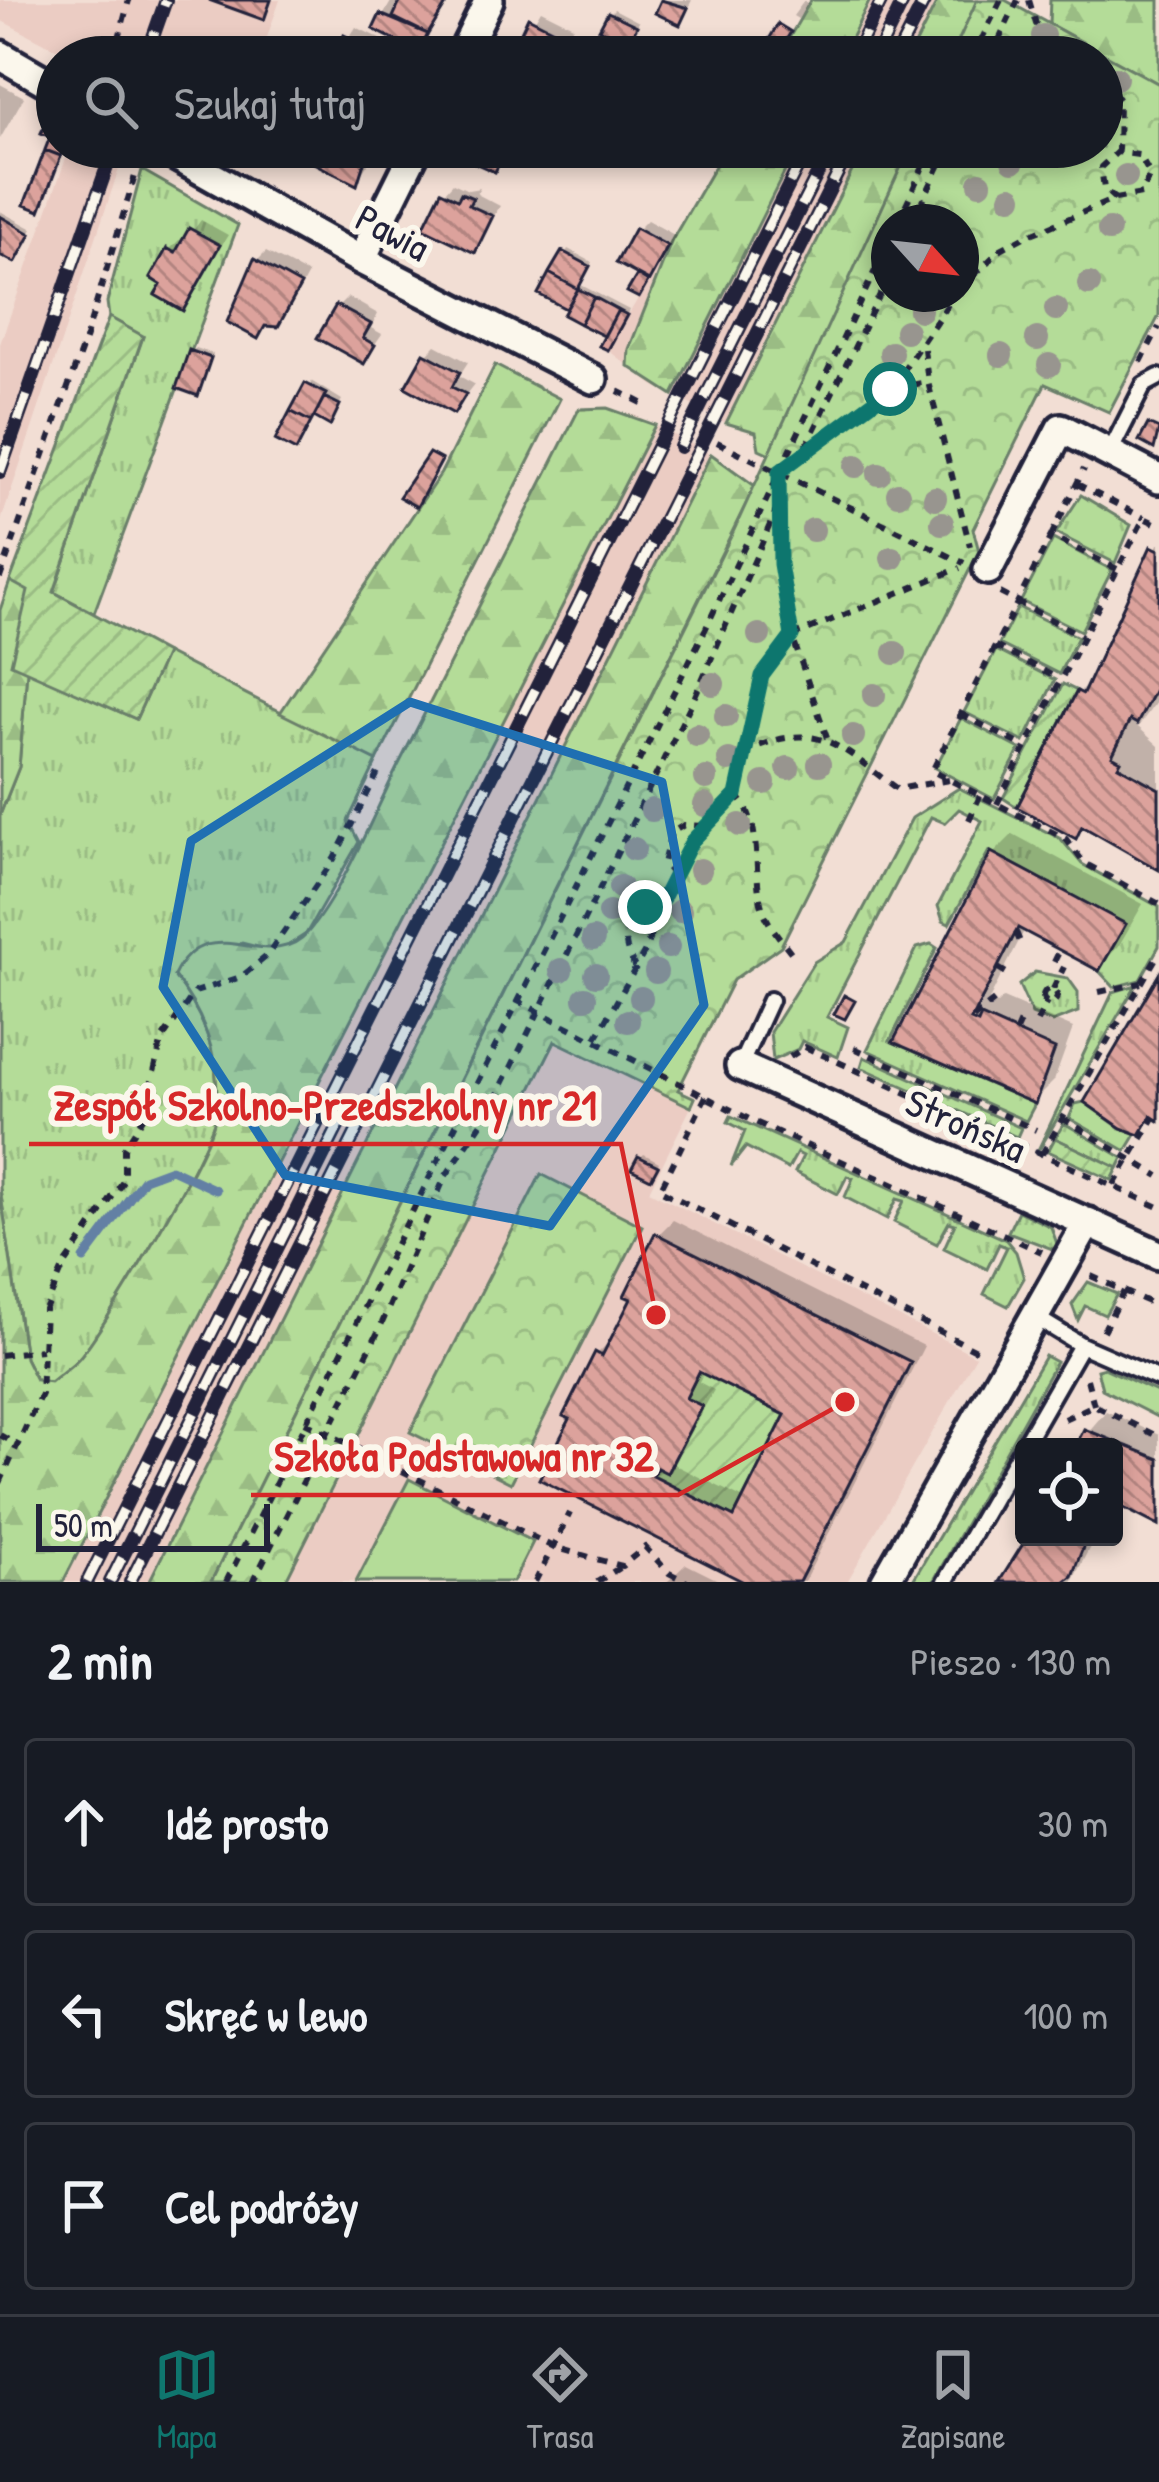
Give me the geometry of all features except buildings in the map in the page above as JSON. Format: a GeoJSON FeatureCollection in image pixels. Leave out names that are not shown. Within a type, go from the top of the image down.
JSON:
{"type":"FeatureCollection","features":[{"type":"Feature","properties":{"kind":"street"},"geometry":{"type":"LineString","coordinates":[[471,36],[489,0]]}},
{"type":"Feature","properties":{"kind":"street"},"geometry":{"type":"LineString","coordinates":[[0,56],[36,76]]}},
{"type":"Feature","properties":{"kind":"street","name":"Pawia"},"geometry":{"type":"LineString","coordinates":[[185,168],[593,379]]}},
{"type":"Feature","properties":{"kind":"street"},"geometry":{"type":"LineString","coordinates":[[362,260],[407,168]]}},
{"type":"Feature","properties":{"kind":"street"},"geometry":{"type":"LineString","coordinates":[[976,567],[1061,428],[1159,479]]}},
{"type":"Feature","properties":{"kind":"street","name":"Strońska"},"geometry":{"type":"LineString","coordinates":[[740,1066],[1159,1256]]}},
{"type":"Feature","properties":{"kind":"street"},"geometry":{"type":"LineString","coordinates":[[885,1582],[1088,1222]]}},
{"type":"Feature","properties":{"kind":"lane"},"geometry":{"type":"LineString","coordinates":[[1109,452],[1144,385],[1159,377]]}},
{"type":"Feature","properties":{"kind":"lane"},"geometry":{"type":"LineString","coordinates":[[740,1066],[770,1000]]}},
{"type":"Feature","properties":{"kind":"lane"},"geometry":{"type":"LineString","coordinates":[[1037,1318],[1088,1348],[1159,1379]]}},
{"type":"Feature","properties":{"kind":"lane"},"geometry":{"type":"LineString","coordinates":[[945,1582],[1088,1348]]}},
{"type":"Feature","properties":{"kind":"path"},"geometry":{"type":"LineString","coordinates":[[120,36],[129,0]]}},
{"type":"Feature","properties":{"kind":"path"},"geometry":{"type":"LineString","coordinates":[[983,36],[1001,0]]}},
{"type":"Feature","properties":{"kind":"path"},"geometry":{"type":"LineString","coordinates":[[1001,36],[1018,0]]}},
{"type":"Feature","properties":{"kind":"path"},"geometry":{"type":"LineString","coordinates":[[1029,0],[1036,24],[1049,36]]}},
{"type":"Feature","properties":{"kind":"path"},"geometry":{"type":"LineString","coordinates":[[979,271],[1001,250],[1115,199],[1142,194],[1154,172],[1138,155],[1123,153]]}},
{"type":"Feature","properties":{"kind":"path"},"geometry":{"type":"LineString","coordinates":[[0,578],[146,168]]}},
{"type":"Feature","properties":{"kind":"path"},"geometry":{"type":"LineString","coordinates":[[906,204],[922,168]]}},
{"type":"Feature","properties":{"kind":"path"},"geometry":{"type":"LineString","coordinates":[[921,204],[938,168]]}},
{"type":"Feature","properties":{"kind":"path"},"geometry":{"type":"LineString","coordinates":[[1104,168],[1100,178],[1115,199]]}},
{"type":"Feature","properties":{"kind":"path"},"geometry":{"type":"LineString","coordinates":[[226,1582],[706,628],[871,279]]}},
{"type":"Feature","properties":{"kind":"path"},"geometry":{"type":"LineString","coordinates":[[805,451],[872,312]]}},
{"type":"Feature","properties":{"kind":"path"},"geometry":{"type":"LineString","coordinates":[[827,738],[792,636],[780,564],[779,472],[890,389],[945,312]]}},
{"type":"Feature","properties":{"kind":"path"},"geometry":{"type":"LineString","coordinates":[[924,347],[928,382],[976,567]]}},
{"type":"Feature","properties":{"kind":"path"},"geometry":{"type":"LineString","coordinates":[[890,389],[928,382]]}},
{"type":"Feature","properties":{"kind":"path"},"geometry":{"type":"LineString","coordinates":[[717,442],[976,567]]}},
{"type":"Feature","properties":{"kind":"path"},"geometry":{"type":"LineString","coordinates":[[1041,466],[1159,526]]}},
{"type":"Feature","properties":{"kind":"path"},"geometry":{"type":"LineString","coordinates":[[253,1582],[432,1217],[446,1177],[488,1114],[695,696],[778,504]]}},
{"type":"Feature","properties":{"kind":"path"},"geometry":{"type":"LineString","coordinates":[[997,804],[1144,518]]}},
{"type":"Feature","properties":{"kind":"path"},"geometry":{"type":"LineString","coordinates":[[1117,568],[1051,536],[932,771],[1066,839],[1084,862],[1159,904]]}},
{"type":"Feature","properties":{"kind":"path"},"geometry":{"type":"LineString","coordinates":[[596,1038],[635,968],[673,875],[704,826],[736,795],[762,676],[792,636],[976,567]]}},
{"type":"Feature","properties":{"kind":"path"},"geometry":{"type":"LineString","coordinates":[[1017,602],[1082,636]]}},
{"type":"Feature","properties":{"kind":"path"},"geometry":{"type":"LineString","coordinates":[[994,646],[1059,679]]}},
{"type":"Feature","properties":{"kind":"path"},"geometry":{"type":"LineString","coordinates":[[961,714],[1025,747]]}},
{"type":"Feature","properties":{"kind":"path"},"geometry":{"type":"LineString","coordinates":[[749,750],[796,734],[827,738],[897,789],[949,780]]}},
{"type":"Feature","properties":{"kind":"path"},"geometry":{"type":"LineString","coordinates":[[0,1483],[41,1394],[41,1350],[48,1325],[45,1310],[64,1266],[124,1180],[124,1148],[143,1118],[154,1058],[180,1007],[195,992],[241,977],[266,956],[334,859],[380,769]]}},
{"type":"Feature","properties":{"kind":"path"},"geometry":{"type":"LineString","coordinates":[[736,795],[744,802],[754,837],[761,903],[794,956]]}},
{"type":"Feature","properties":{"kind":"path"},"geometry":{"type":"LineString","coordinates":[[969,820],[980,796]]}},
{"type":"Feature","properties":{"kind":"path"},"geometry":{"type":"LineString","coordinates":[[673,875],[664,863],[663,848],[671,833],[684,825],[704,826]]}},
{"type":"Feature","properties":{"kind":"path"},"geometry":{"type":"LineString","coordinates":[[635,968],[623,944],[625,930],[645,907],[660,904]]}},
{"type":"Feature","properties":{"kind":"path"},"geometry":{"type":"LineString","coordinates":[[1016,932],[1022,947]]}},
{"type":"Feature","properties":{"kind":"path"},"geometry":{"type":"LineString","coordinates":[[1054,962],[1060,950]]}},
{"type":"Feature","properties":{"kind":"path"},"geometry":{"type":"LineString","coordinates":[[1042,1154],[1159,953]]}},
{"type":"Feature","properties":{"kind":"path"},"geometry":{"type":"LineString","coordinates":[[1037,1022],[1047,1002],[1043,993],[1053,989],[1064,967]]}},
{"type":"Feature","properties":{"kind":"path"},"geometry":{"type":"LineString","coordinates":[[998,968],[1009,974]]}},
{"type":"Feature","properties":{"kind":"path"},"geometry":{"type":"LineString","coordinates":[[1099,992],[1141,983]]}},
{"type":"Feature","properties":{"kind":"path"},"geometry":{"type":"LineString","coordinates":[[516,1000],[753,1121],[1159,1307]]}},
{"type":"Feature","properties":{"kind":"path"},"geometry":{"type":"LineString","coordinates":[[973,1018],[994,1001]]}},
{"type":"Feature","properties":{"kind":"path"},"geometry":{"type":"LineString","coordinates":[[1016,1031],[1023,1015]]}},
{"type":"Feature","properties":{"kind":"path"},"geometry":{"type":"LineString","coordinates":[[753,1121],[778,1065],[806,1047],[1159,1207]]}},
{"type":"Feature","properties":{"kind":"path"},"geometry":{"type":"LineString","coordinates":[[854,1048],[1036,1130]]}},
{"type":"Feature","properties":{"kind":"path"},"geometry":{"type":"LineString","coordinates":[[706,1096],[660,1190],[985,1354]]}},
{"type":"Feature","properties":{"kind":"path"},"geometry":{"type":"LineString","coordinates":[[1062,1118],[1159,1176]]}},
{"type":"Feature","properties":{"kind":"path"},"geometry":{"type":"LineString","coordinates":[[1114,1185],[1154,1118]]}},
{"type":"Feature","properties":{"kind":"path"},"geometry":{"type":"LineString","coordinates":[[1088,1348],[1124,1291]]}},
{"type":"Feature","properties":{"kind":"path"},"geometry":{"type":"LineString","coordinates":[[0,1355],[41,1350]]}},
{"type":"Feature","properties":{"kind":"path"},"geometry":{"type":"LineString","coordinates":[[1060,1420],[1094,1405],[1159,1437]]}},
{"type":"Feature","properties":{"kind":"path"},"geometry":{"type":"LineString","coordinates":[[305,1422],[553,1547],[622,1566]]}},
{"type":"Feature","properties":{"kind":"path"},"geometry":{"type":"LineString","coordinates":[[0,1436],[20,1446]]}},
{"type":"Feature","properties":{"kind":"path"},"geometry":{"type":"LineString","coordinates":[[536,1582],[570,1513]]}},
{"type":"Feature","properties":{"kind":"path"},"geometry":{"type":"LineString","coordinates":[[600,1580],[645,1547],[669,1573],[687,1582]]}},
{"type":"Feature","properties":{"kind":"highlighted area"},"geometry":{"type":"Polygon","coordinates":[[[410,702],[662,782],[704,1005],[550,1226],[285,1175],[163,987],[191,841],[410,702]]]}},
{"type":"Feature","properties":{"kind":"shaded area"},"geometry":{"type":"Polygon","coordinates":[[[0,0],[280,0],[267,36],[36,38],[0,20],[0,0]]]}},
{"type":"Feature","properties":{"kind":"shaded area"},"geometry":{"type":"Polygon","coordinates":[[[811,0],[977,0],[961,36],[790,36],[811,0]]]}},
{"type":"Feature","properties":{"kind":"shaded area"},"geometry":{"type":"Polygon","coordinates":[[[63,168],[119,168],[0,524],[0,344],[63,168]]]}},
{"type":"Feature","properties":{"kind":"shaded area"},"geometry":{"type":"Polygon","coordinates":[[[714,168],[900,168],[882,204],[871,204],[871,225],[759,449],[756,432],[726,423],[653,385],[608,350],[714,168]]]}},
{"type":"Feature","properties":{"kind":"shaded area"},"geometry":{"type":"Polygon","coordinates":[[[607,408],[637,416],[711,454],[755,486],[211,1582],[0,1582],[184,1190],[579,409],[607,408]]]}},
{"type":"Feature","properties":{"kind":"shaded area"},"geometry":{"type":"Polygon","coordinates":[[[555,1040],[691,1107],[649,1191],[976,1356],[847,1582],[285,1582],[555,1040]]]}},
{"type":"Feature","properties":{"kind":"green space"},"geometry":{"type":"Polygon","coordinates":[[[811,0],[870,0],[852,36],[790,36],[811,0]]]}},
{"type":"Feature","properties":{"kind":"green space"},"geometry":{"type":"Polygon","coordinates":[[[938,0],[977,0],[962,36],[920,36],[938,0]]]}},
{"type":"Feature","properties":{"kind":"green space"},"geometry":{"type":"Polygon","coordinates":[[[977,0],[1005,0],[1071,36],[961,36],[977,0]]]}},
{"type":"Feature","properties":{"kind":"green space"},"geometry":{"type":"Polygon","coordinates":[[[1050,0],[1159,0],[1159,84],[1123,64],[1123,36],[1071,36],[1049,24],[1050,0]]]}},
{"type":"Feature","properties":{"kind":"green space"},"geometry":{"type":"Polygon","coordinates":[[[1123,64],[1159,84],[1159,316],[1109,412],[1045,384],[973,529],[979,551],[781,946],[733,980],[678,1090],[695,1098],[691,1107],[555,1041],[285,1582],[211,1582],[734,530],[871,232],[871,312],[979,312],[979,204],[884,204],[900,168],[1123,168],[1123,64]]]}},
{"type":"Feature","properties":{"kind":"green space"},"geometry":{"type":"Polygon","coordinates":[[[714,168],[786,168],[673,395],[628,366],[629,349],[672,240],[714,168]]]}},
{"type":"Feature","properties":{"kind":"green space"},"geometry":{"type":"Polygon","coordinates":[[[854,168],[905,168],[888,204],[871,204],[871,240],[770,454],[759,449],[756,432],[726,423],[854,168]]]}},
{"type":"Feature","properties":{"kind":"green space"},"geometry":{"type":"Polygon","coordinates":[[[142,170],[238,225],[94,613],[54,592],[143,337],[109,317],[107,302],[142,170]]]}},
{"type":"Feature","properties":{"kind":"green space"},"geometry":{"type":"Polygon","coordinates":[[[109,317],[143,336],[54,592],[166,653],[136,719],[11,664],[28,591],[10,581],[109,317]]]}},
{"type":"Feature","properties":{"kind":"green space"},"geometry":{"type":"Polygon","coordinates":[[[495,365],[560,399],[377,761],[280,713],[441,473],[495,365]]]}},
{"type":"Feature","properties":{"kind":"green space"},"geometry":{"type":"Polygon","coordinates":[[[607,408],[655,425],[63,1582],[0,1582],[0,1189],[25,1358],[36,1380],[50,1382],[79,1358],[111,1313],[178,1198],[216,1114],[209,1041],[195,1007],[174,976],[188,956],[203,946],[275,948],[292,944],[321,915],[579,409],[607,408]]]}},
{"type":"Feature","properties":{"kind":"green space"},"geometry":{"type":"Polygon","coordinates":[[[711,454],[755,486],[211,1582],[149,1582],[711,454]]]}},
{"type":"Feature","properties":{"kind":"green space"},"geometry":{"type":"Polygon","coordinates":[[[1081,495],[1131,525],[1115,563],[1056,533],[1081,495]]]}},
{"type":"Feature","properties":{"kind":"green space"},"geometry":{"type":"Polygon","coordinates":[[[1053,539],[1112,570],[1081,631],[1021,601],[1053,539]]]}},
{"type":"Feature","properties":{"kind":"green space"},"geometry":{"type":"Polygon","coordinates":[[[10,581],[29,590],[12,663],[27,670],[19,767],[0,815],[0,610],[10,581]]]}},
{"type":"Feature","properties":{"kind":"green space"},"geometry":{"type":"Polygon","coordinates":[[[1018,607],[1078,637],[1059,674],[999,644],[1018,607]]]}},
{"type":"Feature","properties":{"kind":"green space"},"geometry":{"type":"Polygon","coordinates":[[[996,650],[1055,680],[1024,742],[964,712],[996,650]]]}},
{"type":"Feature","properties":{"kind":"green space"},"geometry":{"type":"Polygon","coordinates":[[[166,653],[377,761],[348,821],[359,842],[306,934],[278,952],[242,943],[174,976],[195,1007],[213,1058],[217,1095],[210,1133],[156,1237],[92,1341],[50,1382],[36,1380],[25,1358],[0,1189],[0,815],[19,767],[27,670],[136,719],[166,653]]]}},
{"type":"Feature","properties":{"kind":"green space"},"geometry":{"type":"Polygon","coordinates":[[[1063,684],[1077,691],[1017,807],[1003,798],[1063,684]]]}},
{"type":"Feature","properties":{"kind":"green space"},"geometry":{"type":"Polygon","coordinates":[[[961,718],[1020,749],[994,799],[935,768],[961,718]]]}},
{"type":"Feature","properties":{"kind":"green space"},"geometry":{"type":"Polygon","coordinates":[[[959,788],[1061,839],[1082,864],[1159,907],[1159,946],[1140,980],[1114,987],[1099,971],[1125,924],[989,851],[949,924],[943,921],[938,906],[982,821],[959,809],[945,823],[931,817],[827,1017],[848,1027],[838,1057],[802,1041],[798,1049],[773,1060],[770,1032],[814,962],[846,942],[912,818],[959,788]]]}},
{"type":"Feature","properties":{"kind":"green space"},"geometry":{"type":"Polygon","coordinates":[[[931,944],[937,948],[890,1041],[1035,1104],[1026,1121],[867,1050],[917,948],[931,944]]]}},
{"type":"Feature","properties":{"kind":"green space"},"geometry":{"type":"Polygon","coordinates":[[[1035,972],[1068,978],[1078,992],[1078,1012],[1052,1022],[1032,1014],[1019,985],[1035,972]]]}},
{"type":"Feature","properties":{"kind":"green space"},"geometry":{"type":"Polygon","coordinates":[[[1136,985],[1040,1148],[1039,1148],[1113,992],[1136,985]]]}},
{"type":"Feature","properties":{"kind":"green space"},"geometry":{"type":"Polygon","coordinates":[[[864,1057],[1021,1128],[1017,1137],[861,1067],[864,1057]]]}},
{"type":"Feature","properties":{"kind":"green space"},"geometry":{"type":"Polygon","coordinates":[[[1084,1102],[1120,1128],[1137,1133],[1126,1151],[1069,1118],[1075,1104],[1084,1102]]]}},
{"type":"Feature","properties":{"kind":"green space"},"geometry":{"type":"Polygon","coordinates":[[[731,1116],[1006,1240],[1016,1252],[1024,1278],[1008,1306],[984,1294],[1007,1247],[999,1244],[987,1269],[944,1248],[955,1224],[949,1222],[937,1244],[894,1222],[904,1201],[897,1199],[887,1219],[845,1197],[853,1178],[847,1176],[838,1194],[795,1172],[803,1156],[797,1153],[788,1169],[746,1147],[731,1166],[745,1131],[728,1122],[731,1116]]]}},
{"type":"Feature","properties":{"kind":"green space"},"geometry":{"type":"Polygon","coordinates":[[[1064,1123],[1123,1158],[1118,1168],[1055,1138],[1064,1123]]]}},
{"type":"Feature","properties":{"kind":"green space"},"geometry":{"type":"Polygon","coordinates":[[[1055,1138],[1118,1168],[1112,1180],[1048,1151],[1055,1138]]]}},
{"type":"Feature","properties":{"kind":"green space"},"geometry":{"type":"Polygon","coordinates":[[[541,1174],[642,1226],[511,1483],[410,1432],[541,1174]]]}},
{"type":"Feature","properties":{"kind":"green space"},"geometry":{"type":"Polygon","coordinates":[[[1018,1211],[1051,1227],[1060,1252],[1008,1232],[1018,1211]]]}},
{"type":"Feature","properties":{"kind":"green space"},"geometry":{"type":"Polygon","coordinates":[[[1088,1282],[1117,1294],[1105,1315],[1085,1306],[1078,1320],[1072,1305],[1088,1282]]]}},
{"type":"Feature","properties":{"kind":"green space"},"geometry":{"type":"Polygon","coordinates":[[[1045,1356],[1056,1362],[933,1582],[912,1582],[1045,1356]]]}},
{"type":"Feature","properties":{"kind":"green space"},"geometry":{"type":"Polygon","coordinates":[[[1104,1368],[1159,1393],[1159,1418],[1102,1389],[1097,1370],[1104,1368]]]}},
{"type":"Feature","properties":{"kind":"green space"},"geometry":{"type":"Polygon","coordinates":[[[699,1372],[785,1415],[734,1517],[653,1476],[657,1468],[668,1472],[701,1407],[686,1398],[699,1372]]]}},
{"type":"Feature","properties":{"kind":"green space"},"geometry":{"type":"Polygon","coordinates":[[[409,1479],[533,1542],[513,1582],[356,1582],[409,1479]]]}},
{"type":"Feature","properties":{"kind":"waterway"},"geometry":{"type":"LineString","coordinates":[[84,1259],[144,1179],[171,1169],[216,1190]]}},
{"type":"Feature","properties":{"kind":"railway"},"geometry":{"type":"LineString","coordinates":[[153,36],[166,0]]}},
{"type":"Feature","properties":{"kind":"railway"},"geometry":{"type":"LineString","coordinates":[[864,36],[882,0]]}},
{"type":"Feature","properties":{"kind":"railway"},"geometry":{"type":"LineString","coordinates":[[886,36],[904,0]]}},
{"type":"Feature","properties":{"kind":"railway"},"geometry":{"type":"LineString","coordinates":[[907,36],[925,0]]}},
{"type":"Feature","properties":{"kind":"railway"},"geometry":{"type":"LineString","coordinates":[[0,472],[107,168]]}},
{"type":"Feature","properties":{"kind":"railway"},"geometry":{"type":"LineString","coordinates":[[87,1582],[797,168]]}},
{"type":"Feature","properties":{"kind":"railway"},"geometry":{"type":"LineString","coordinates":[[680,447],[820,168]]}},
{"type":"Feature","properties":{"kind":"railway"},"geometry":{"type":"LineString","coordinates":[[130,1582],[840,168]]}},
{"type":"Feature","properties":{"kind":"railway"},"geometry":{"type":"LineString","coordinates":[[110,1582],[351,1101]]}},
{"type":"Feature","properties":{"kind":"place","name":"Zespół Szkolno-Przedszkolny nr 21"},"geometry":{"type":"Point","coordinates":[656,1315]}},
{"type":"Feature","properties":{"kind":"place","name":"Szkoła Podstawowa nr 32"},"geometry":{"type":"Point","coordinates":[845,1402]}},
{"type":"Feature","properties":{"kind":"route"},"geometry":{"type":"LineString","coordinates":[[645,907],[660,904],[692,841],[736,795],[762,676],[792,636],[780,564],[779,472],[890,389]]}}]}
